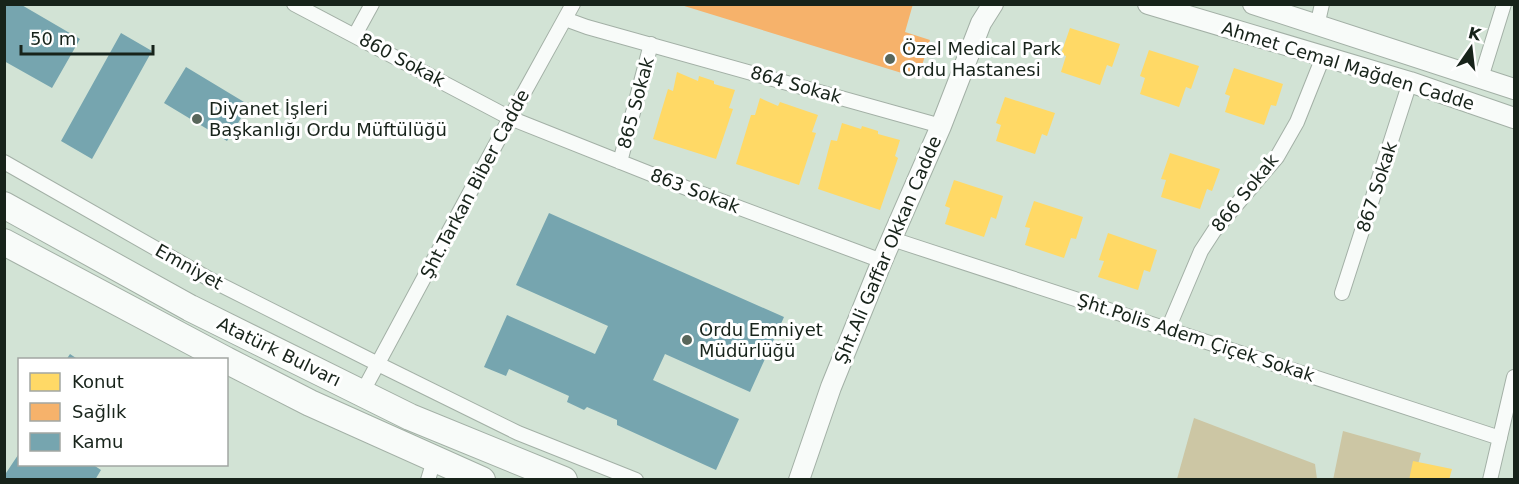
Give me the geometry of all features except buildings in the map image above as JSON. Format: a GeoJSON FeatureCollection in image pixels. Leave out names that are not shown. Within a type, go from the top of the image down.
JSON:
{"type":"FeatureCollection","features":[{"type":"Feature","properties":{"kind":"highway","name":"Atatürk Bulvarı"},"geometry":{"type":"LineString","coordinates":[[4,205],[190,309],[410,417],[564,480]]}},
{"type":"Feature","properties":{"kind":"highway","name":"Atatürk Bulvarı"},"geometry":{"type":"LineString","coordinates":[[4,242],[222,358]]}},
{"type":"Feature","properties":{"kind":"highway","name":"Atatürk Bulvarı"},"geometry":{"type":"LineString","coordinates":[[228,361],[310,403],[431,470],[482,480]]}},
{"type":"Feature","properties":{"kind":"main road","name":"Şht.Ali Gaffar Okkan Cadde"},"geometry":{"type":"LineString","coordinates":[[799,480],[831,387],[882,261],[941,126],[982,14],[993,4]]}},
{"type":"Feature","properties":{"kind":"main road","name":"Ahmet Cemal Mağden Cadde"},"geometry":{"type":"LineString","coordinates":[[1148,4],[1410,82],[1515,118]]}},
{"type":"Feature","properties":{"kind":"main road","name":"Ahmet Cemal Mağden Cadde"},"geometry":{"type":"LineString","coordinates":[[1253,4],[1515,89]]}},
{"type":"Feature","properties":{"kind":"street","name":"860 Sokak"},"geometry":{"type":"LineString","coordinates":[[294,4],[510,118]]}},
{"type":"Feature","properties":{"kind":"street"},"geometry":{"type":"LineString","coordinates":[[355,35],[372,4]]}},
{"type":"Feature","properties":{"kind":"street","name":"Şht.Tarkan Biber Cadde"},"geometry":{"type":"LineString","coordinates":[[362,393],[573,4]]}},
{"type":"Feature","properties":{"kind":"street"},"geometry":{"type":"LineString","coordinates":[[1317,26],[1322,4]]}},
{"type":"Feature","properties":{"kind":"street"},"geometry":{"type":"LineString","coordinates":[[1481,78],[1504,4]]}},
{"type":"Feature","properties":{"kind":"street","name":"864 Sokak"},"geometry":{"type":"LineString","coordinates":[[565,19],[941,126]]}},
{"type":"Feature","properties":{"kind":"street","name":"865 Sokak"},"geometry":{"type":"LineString","coordinates":[[620,162],[651,44]]}},
{"type":"Feature","properties":{"kind":"street","name":"866 Sokak"},"geometry":{"type":"LineString","coordinates":[[1168,329],[1201,251],[1214,231],[1277,157],[1297,122],[1323,57]]}},
{"type":"Feature","properties":{"kind":"street","name":"867 Sokak"},"geometry":{"type":"LineString","coordinates":[[1342,293],[1410,82]]}},
{"type":"Feature","properties":{"kind":"street","name":"863 Sokak"},"geometry":{"type":"LineString","coordinates":[[510,118],[882,261]]}},
{"type":"Feature","properties":{"kind":"street","name":"Emniyet"},"geometry":{"type":"LineString","coordinates":[[4,162],[211,280],[518,433],[636,480]]}},
{"type":"Feature","properties":{"kind":"street","name":"Şht.Polis Adem Çiçek Sokak"},"geometry":{"type":"LineString","coordinates":[[892,238],[1500,438]]}},
{"type":"Feature","properties":{"kind":"street"},"geometry":{"type":"LineString","coordinates":[[1490,480],[1515,377]]}},
{"type":"Feature","properties":{"kind":"shaded area"},"geometry":{"type":"Polygon","coordinates":[[[1194,418],[1315,464],[1317,479],[1177,479],[1194,418]]]}},
{"type":"Feature","properties":{"kind":"shaded area"},"geometry":{"type":"Polygon","coordinates":[[[1343,431],[1421,453],[1414,479],[1333,480],[1343,431]]]}},
{"type":"Feature","properties":{"kind":"place","name":"Özel Medical Park Ordu Hastanesi"},"geometry":{"type":"Point","coordinates":[890,59]}},
{"type":"Feature","properties":{"kind":"place","name":"Diyanet İşleri Başkanlığı Ordu Müftülüğü"},"geometry":{"type":"Point","coordinates":[197,119]}},
{"type":"Feature","properties":{"kind":"place","name":"Ordu Emniyet Müdürlüğü"},"geometry":{"type":"Point","coordinates":[687,340]}}]}
